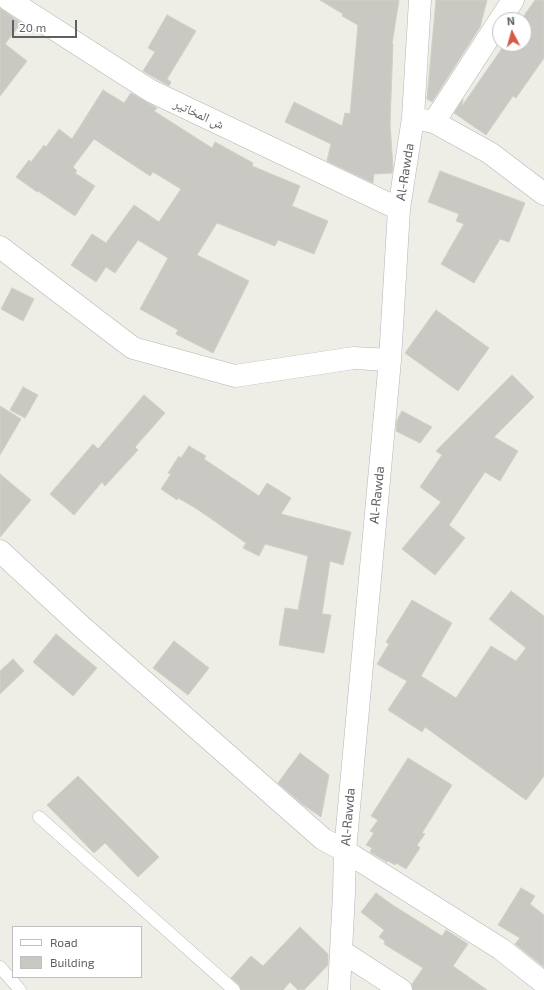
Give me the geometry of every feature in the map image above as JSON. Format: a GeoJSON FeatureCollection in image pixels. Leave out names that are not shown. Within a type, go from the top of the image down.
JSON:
{"type":"FeatureCollection","features":[{"type":"Feature","properties":{"kind":"street","name":"ش المخاتير"},"geometry":{"type":"LineString","coordinates":[[9,0],[151,91],[399,209]]}},
{"type":"Feature","properties":{"kind":"street","name":"Al-Rawda"},"geometry":{"type":"LineString","coordinates":[[339,990],[345,851],[390,360],[399,209],[423,120],[420,0]]}},
{"type":"Feature","properties":{"kind":"street"},"geometry":{"type":"LineString","coordinates":[[505,12],[513,0]]}},
{"type":"Feature","properties":{"kind":"street"},"geometry":{"type":"LineString","coordinates":[[492,30],[423,120],[490,153],[543,191]]}},
{"type":"Feature","properties":{"kind":"street"},"geometry":{"type":"LineString","coordinates":[[0,247],[133,348],[235,376],[354,358],[390,360]]}},
{"type":"Feature","properties":{"kind":"street"},"geometry":{"type":"LineString","coordinates":[[0,552],[87,632],[323,839],[345,851],[501,949],[544,983]]}},
{"type":"Feature","properties":{"kind":"street"},"geometry":{"type":"LineString","coordinates":[[341,951],[401,990]]}},
{"type":"Feature","properties":{"kind":"lane"},"geometry":{"type":"LineString","coordinates":[[39,817],[234,990]]}},
{"type":"Feature","properties":{"kind":"lane"},"geometry":{"type":"LineString","coordinates":[[0,967],[20,990]]}},
{"type":"Feature","properties":{"kind":"building"},"geometry":{"type":"Polygon","coordinates":[[[320,0],[399,0],[392,44],[390,124],[393,168],[392,173],[374,174],[373,183],[327,161],[331,144],[285,122],[294,102],[342,126],[345,113],[350,114],[358,25],[342,16],[343,14],[320,0]]]}},
{"type":"Feature","properties":{"kind":"building"},"geometry":{"type":"Polygon","coordinates":[[[436,0],[487,0],[480,27],[432,102],[427,99],[436,0]]]}},
{"type":"Feature","properties":{"kind":"building"},"geometry":{"type":"Polygon","coordinates":[[[535,0],[544,0],[544,58],[516,98],[513,96],[486,135],[454,113],[463,99],[462,106],[499,52],[532,52],[532,12],[527,12],[535,0]]]}},
{"type":"Feature","properties":{"kind":"building"},"geometry":{"type":"Polygon","coordinates":[[[0,8],[21,23],[5,44],[27,61],[0,96],[0,8]]]}},
{"type":"Feature","properties":{"kind":"building"},"geometry":{"type":"Polygon","coordinates":[[[167,15],[196,31],[167,79],[171,82],[169,86],[143,71],[155,52],[148,48],[167,15]]]}},
{"type":"Feature","properties":{"kind":"building"},"geometry":{"type":"Polygon","coordinates":[[[103,90],[124,103],[131,93],[157,108],[154,111],[212,148],[215,142],[253,163],[252,166],[300,186],[292,206],[328,221],[314,254],[278,240],[275,246],[217,223],[197,255],[249,281],[213,353],[176,334],[178,330],[140,309],[168,258],[138,240],[115,273],[106,267],[96,282],[71,265],[92,234],[106,243],[134,205],[159,222],[181,189],[153,172],[150,176],[94,139],[73,167],[77,171],[75,173],[95,186],[75,216],[16,177],[29,160],[31,162],[44,145],[46,147],[59,129],[72,139],[103,90]]]}},
{"type":"Feature","properties":{"kind":"building"},"geometry":{"type":"Polygon","coordinates":[[[440,171],[525,203],[509,242],[500,239],[474,283],[441,264],[464,224],[456,221],[459,214],[428,202],[440,171]]]}},
{"type":"Feature","properties":{"kind":"building"},"geometry":{"type":"Polygon","coordinates":[[[12,288],[34,299],[23,321],[1,309],[12,288]]]}},
{"type":"Feature","properties":{"kind":"building"},"geometry":{"type":"Polygon","coordinates":[[[436,310],[489,348],[458,391],[405,353],[436,310]]]}},
{"type":"Feature","properties":{"kind":"building"},"geometry":{"type":"Polygon","coordinates":[[[512,375],[534,397],[494,437],[518,451],[500,481],[485,472],[449,525],[465,538],[435,575],[402,549],[441,502],[420,487],[442,455],[436,451],[512,375]]]}},
{"type":"Feature","properties":{"kind":"building"},"geometry":{"type":"Polygon","coordinates":[[[23,387],[38,395],[25,418],[10,410],[23,387]]]}},
{"type":"Feature","properties":{"kind":"building"},"geometry":{"type":"Polygon","coordinates":[[[144,395],[165,413],[135,447],[138,450],[105,486],[102,482],[74,515],[50,494],[93,444],[98,449],[144,395]]]}},
{"type":"Feature","properties":{"kind":"building"},"geometry":{"type":"Polygon","coordinates":[[[0,406],[21,419],[0,455],[0,406]]]}},
{"type":"Feature","properties":{"kind":"building"},"geometry":{"type":"Polygon","coordinates":[[[402,411],[432,427],[420,443],[396,431],[397,420],[402,411]]]}},
{"type":"Feature","properties":{"kind":"building"},"geometry":{"type":"Polygon","coordinates":[[[189,446],[206,456],[204,459],[259,496],[267,483],[291,498],[281,514],[351,532],[343,565],[330,561],[322,614],[331,615],[324,653],[279,645],[285,608],[298,610],[308,556],[265,544],[259,556],[243,548],[246,543],[197,509],[178,498],[177,500],[161,489],[171,474],[168,473],[179,456],[181,458],[189,446]]]}},
{"type":"Feature","properties":{"kind":"building"},"geometry":{"type":"Polygon","coordinates":[[[0,474],[31,500],[0,537],[0,474]]]}},
{"type":"Feature","properties":{"kind":"building"},"geometry":{"type":"Polygon","coordinates":[[[511,591],[544,616],[544,776],[526,800],[425,727],[422,732],[388,710],[407,681],[377,664],[389,644],[386,642],[412,600],[452,623],[421,676],[456,698],[491,646],[516,661],[526,648],[489,619],[511,591]]]}},
{"type":"Feature","properties":{"kind":"building"},"geometry":{"type":"Polygon","coordinates":[[[56,634],[97,668],[73,696],[33,662],[56,634]]]}},
{"type":"Feature","properties":{"kind":"building"},"geometry":{"type":"Polygon","coordinates":[[[174,641],[209,668],[188,695],[153,668],[174,641]]]}},
{"type":"Feature","properties":{"kind":"building"},"geometry":{"type":"Polygon","coordinates":[[[13,659],[24,671],[0,694],[0,671],[13,659]]]}},
{"type":"Feature","properties":{"kind":"building"},"geometry":{"type":"Polygon","coordinates":[[[300,753],[329,775],[321,817],[302,804],[278,783],[300,753]]]}},
{"type":"Feature","properties":{"kind":"building"},"geometry":{"type":"Polygon","coordinates":[[[408,758],[452,785],[422,833],[425,834],[417,845],[420,848],[406,869],[396,863],[395,865],[388,861],[387,862],[370,852],[372,848],[366,845],[374,833],[370,831],[378,820],[371,816],[408,758]]]}},
{"type":"Feature","properties":{"kind":"building"},"geometry":{"type":"Polygon","coordinates":[[[78,776],[159,857],[138,877],[105,843],[94,853],[47,805],[78,776]]]}},
{"type":"Feature","properties":{"kind":"building"},"geometry":{"type":"Polygon","coordinates":[[[521,888],[535,896],[530,904],[544,915],[544,967],[515,944],[520,938],[498,925],[521,888]]]}},
{"type":"Feature","properties":{"kind":"building"},"geometry":{"type":"Polygon","coordinates":[[[376,893],[442,936],[446,930],[468,944],[453,966],[487,990],[413,990],[412,984],[423,968],[384,944],[385,941],[379,937],[384,930],[361,912],[376,893]]]}},
{"type":"Feature","properties":{"kind":"building"},"geometry":{"type":"Polygon","coordinates":[[[300,927],[328,954],[328,965],[304,990],[298,990],[290,982],[283,990],[241,990],[239,985],[231,978],[251,956],[263,966],[300,927]]]}}]}
